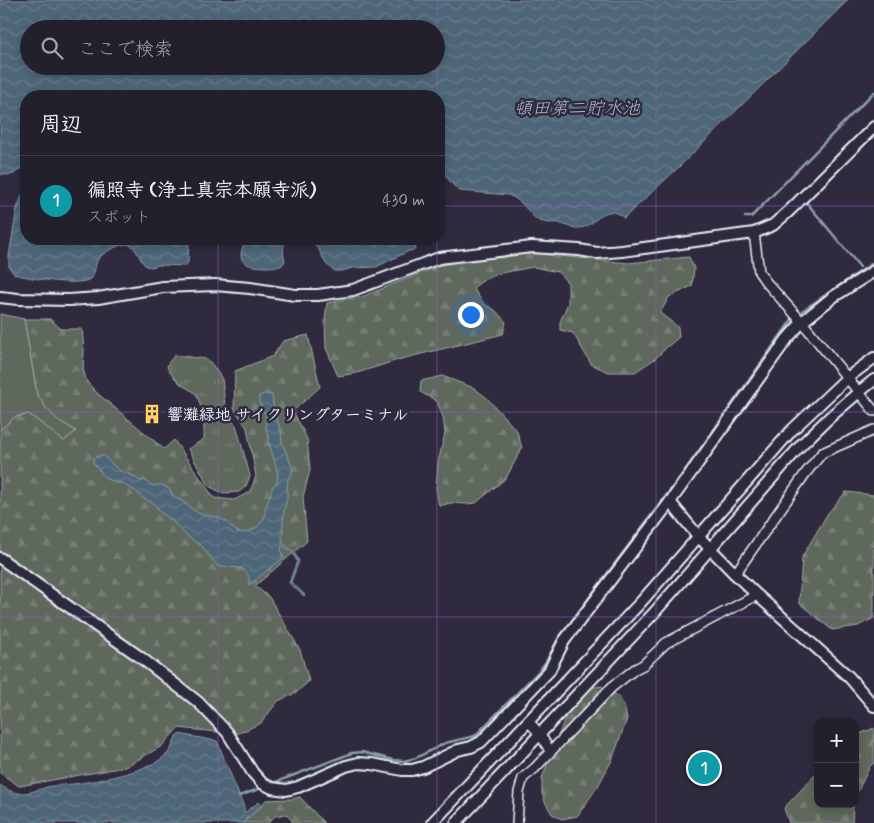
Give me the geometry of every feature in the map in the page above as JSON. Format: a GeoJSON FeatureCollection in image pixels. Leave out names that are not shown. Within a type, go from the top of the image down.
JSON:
{"type":"FeatureCollection","features":[{"type":"Feature","properties":{"kind":"street"},"geometry":{"type":"LineString","coordinates":[[0,297],[69,300],[98,298],[163,287],[215,285],[295,295],[318,295],[353,290],[439,258],[532,247],[597,253],[754,233],[773,225],[788,212],[874,127]]}},
{"type":"Feature","properties":{"kind":"street"},"geometry":{"type":"LineString","coordinates":[[754,233],[759,272],[874,411]]}},
{"type":"Feature","properties":{"kind":"street"},"geometry":{"type":"LineString","coordinates":[[0,558],[140,657],[198,702],[227,732],[262,783],[272,788],[286,790],[298,787],[346,766],[358,763],[402,770],[423,767],[458,750],[481,742],[549,671],[564,641],[670,502],[787,339],[802,322],[833,297],[874,271]]}},
{"type":"Feature","properties":{"kind":"street"},"geometry":{"type":"LineString","coordinates":[[432,823],[641,602],[792,430],[847,378],[874,358]]}},
{"type":"Feature","properties":{"kind":"street"},"geometry":{"type":"LineString","coordinates":[[456,823],[654,614],[802,444],[830,417],[874,380]]}},
{"type":"Feature","properties":{"kind":"street"},"geometry":{"type":"LineString","coordinates":[[735,574],[805,474],[822,453],[874,430]]}},
{"type":"Feature","properties":{"kind":"street"},"geometry":{"type":"LineString","coordinates":[[670,502],[698,536],[735,574],[756,595],[849,677],[874,706]]}},
{"type":"Feature","properties":{"kind":"street"},"geometry":{"type":"LineString","coordinates":[[517,823],[519,792],[523,778],[535,768],[612,687],[635,669],[643,666],[666,643],[756,595]]}},
{"type":"Feature","properties":{"kind":"street"},"geometry":{"type":"LineString","coordinates":[[528,721],[540,734],[550,751]]}},
{"type":"Feature","properties":{"kind":"green space"},"geometry":{"type":"Polygon","coordinates":[[[530,253],[628,263],[689,257],[694,268],[692,286],[669,297],[660,313],[678,327],[679,337],[656,358],[635,372],[608,372],[591,364],[573,333],[560,330],[560,322],[568,303],[568,283],[558,272],[533,267],[501,273],[485,279],[473,288],[484,304],[495,310],[506,322],[503,334],[401,359],[357,373],[338,376],[326,348],[325,320],[327,303],[364,296],[438,266],[468,259],[530,253]]]}},
{"type":"Feature","properties":{"kind":"green space"},"geometry":{"type":"Polygon","coordinates":[[[0,314],[24,319],[37,394],[46,408],[58,420],[76,431],[64,441],[29,414],[15,417],[0,430],[0,314]]]}},
{"type":"Feature","properties":{"kind":"green space"},"geometry":{"type":"Polygon","coordinates":[[[24,319],[50,319],[61,329],[82,329],[83,369],[87,382],[97,393],[164,449],[174,440],[214,498],[234,500],[250,492],[256,476],[247,428],[234,408],[235,371],[273,356],[283,341],[308,335],[320,387],[293,411],[307,439],[310,470],[303,497],[307,541],[255,586],[269,597],[300,650],[309,681],[296,693],[278,701],[261,723],[237,734],[178,728],[162,746],[125,767],[19,786],[0,773],[0,430],[15,417],[29,414],[64,441],[76,431],[58,420],[46,408],[37,394],[24,319]]]}},
{"type":"Feature","properties":{"kind":"green space"},"geometry":{"type":"Polygon","coordinates":[[[175,355],[205,359],[211,363],[222,379],[226,414],[236,425],[250,476],[246,486],[239,492],[222,493],[209,486],[188,449],[204,439],[203,422],[200,402],[195,393],[180,383],[167,367],[175,355]]]}},
{"type":"Feature","properties":{"kind":"green space"},"geometry":{"type":"Polygon","coordinates":[[[442,376],[474,388],[487,398],[517,431],[522,448],[506,478],[476,503],[450,503],[439,506],[436,488],[438,463],[445,433],[443,417],[437,401],[420,392],[421,381],[442,376]]]}},
{"type":"Feature","properties":{"kind":"green space"},"geometry":{"type":"Polygon","coordinates":[[[846,492],[874,495],[874,618],[858,626],[832,630],[799,603],[802,557],[828,513],[846,492]]]}},
{"type":"Feature","properties":{"kind":"green space"},"geometry":{"type":"Polygon","coordinates":[[[601,686],[619,697],[624,705],[627,719],[612,760],[598,786],[577,816],[562,819],[552,814],[545,802],[542,794],[542,778],[572,700],[589,688],[601,686]]]}},
{"type":"Feature","properties":{"kind":"green space"},"geometry":{"type":"Polygon","coordinates":[[[874,728],[874,763],[870,766],[859,789],[859,763],[859,734],[874,728]]]}},
{"type":"Feature","properties":{"kind":"green space"},"geometry":{"type":"Polygon","coordinates":[[[814,776],[814,808],[853,808],[852,823],[789,823],[784,808],[814,776]]]}},
{"type":"Feature","properties":{"kind":"green space"},"geometry":{"type":"Polygon","coordinates":[[[300,797],[324,823],[294,823],[286,814],[275,816],[268,823],[243,823],[266,800],[300,797]]]}},
{"type":"Feature","properties":{"kind":"water","name":"頓田第二貯水池"},"geometry":{"type":"Polygon","coordinates":[[[0,0],[848,0],[679,167],[624,218],[617,213],[605,213],[584,227],[575,228],[559,223],[540,221],[519,201],[508,195],[460,191],[457,189],[445,175],[445,90],[20,90],[20,169],[14,174],[0,174],[0,0]]]}},
{"type":"Feature","properties":{"kind":"water"},"geometry":{"type":"Polygon","coordinates":[[[20,201],[20,245],[122,245],[99,258],[92,277],[84,281],[53,281],[14,274],[9,267],[9,256],[17,208],[20,201]]]}},
{"type":"Feature","properties":{"kind":"water"},"geometry":{"type":"Polygon","coordinates":[[[130,245],[189,245],[188,263],[185,266],[146,266],[135,249],[130,245]]]}},
{"type":"Feature","properties":{"kind":"water"},"geometry":{"type":"Polygon","coordinates":[[[244,245],[284,245],[285,261],[281,266],[251,265],[242,260],[244,245]]]}},
{"type":"Feature","properties":{"kind":"water"},"geometry":{"type":"Polygon","coordinates":[[[314,245],[416,245],[415,250],[376,267],[352,268],[342,271],[335,271],[326,264],[319,250],[314,245]]]}},
{"type":"Feature","properties":{"kind":"water"},"geometry":{"type":"Polygon","coordinates":[[[264,394],[272,395],[282,442],[293,469],[288,479],[282,536],[283,543],[294,552],[299,561],[291,582],[304,596],[289,583],[297,561],[292,552],[282,545],[283,558],[249,585],[247,572],[239,568],[217,566],[202,546],[188,537],[160,512],[155,504],[121,483],[106,479],[93,462],[95,457],[102,455],[120,471],[134,476],[140,481],[145,480],[152,485],[163,485],[170,490],[174,497],[195,511],[220,518],[237,532],[249,531],[258,526],[262,520],[278,475],[269,443],[266,416],[259,402],[259,396],[264,394]]]}},
{"type":"Feature","properties":{"kind":"water"},"geometry":{"type":"Polygon","coordinates":[[[179,734],[217,741],[244,807],[244,813],[259,802],[262,806],[243,823],[0,823],[0,785],[17,793],[25,793],[51,786],[90,782],[125,774],[148,766],[165,756],[179,734]]]}},
{"type":"Feature","properties":{"kind":"waterway"},"geometry":{"type":"LineString","coordinates":[[745,217],[751,217],[874,92]]}},
{"type":"Feature","properties":{"kind":"waterway"},"geometry":{"type":"LineString","coordinates":[[807,203],[860,267]]}},
{"type":"Feature","properties":{"kind":"waterway"},"geometry":{"type":"LineString","coordinates":[[802,311],[874,262]]}},
{"type":"Feature","properties":{"kind":"waterway"},"geometry":{"type":"LineString","coordinates":[[276,782],[352,753],[362,752],[404,761],[416,758],[445,743],[475,736],[539,671],[558,639],[686,469],[793,318]]}},
{"type":"Feature","properties":{"kind":"waterway"},"geometry":{"type":"LineString","coordinates":[[239,796],[259,789]]}},
{"type":"Feature","properties":{"kind":"place","name":"響灘緑地 サイクリングターミナル"},"geometry":{"type":"Point","coordinates":[152,414]}},
{"type":"Feature","properties":{"kind":"place","name":"徧照寺 (浄土真宗本願寺派)"},"geometry":{"type":"Point","coordinates":[704,768]}}]}
